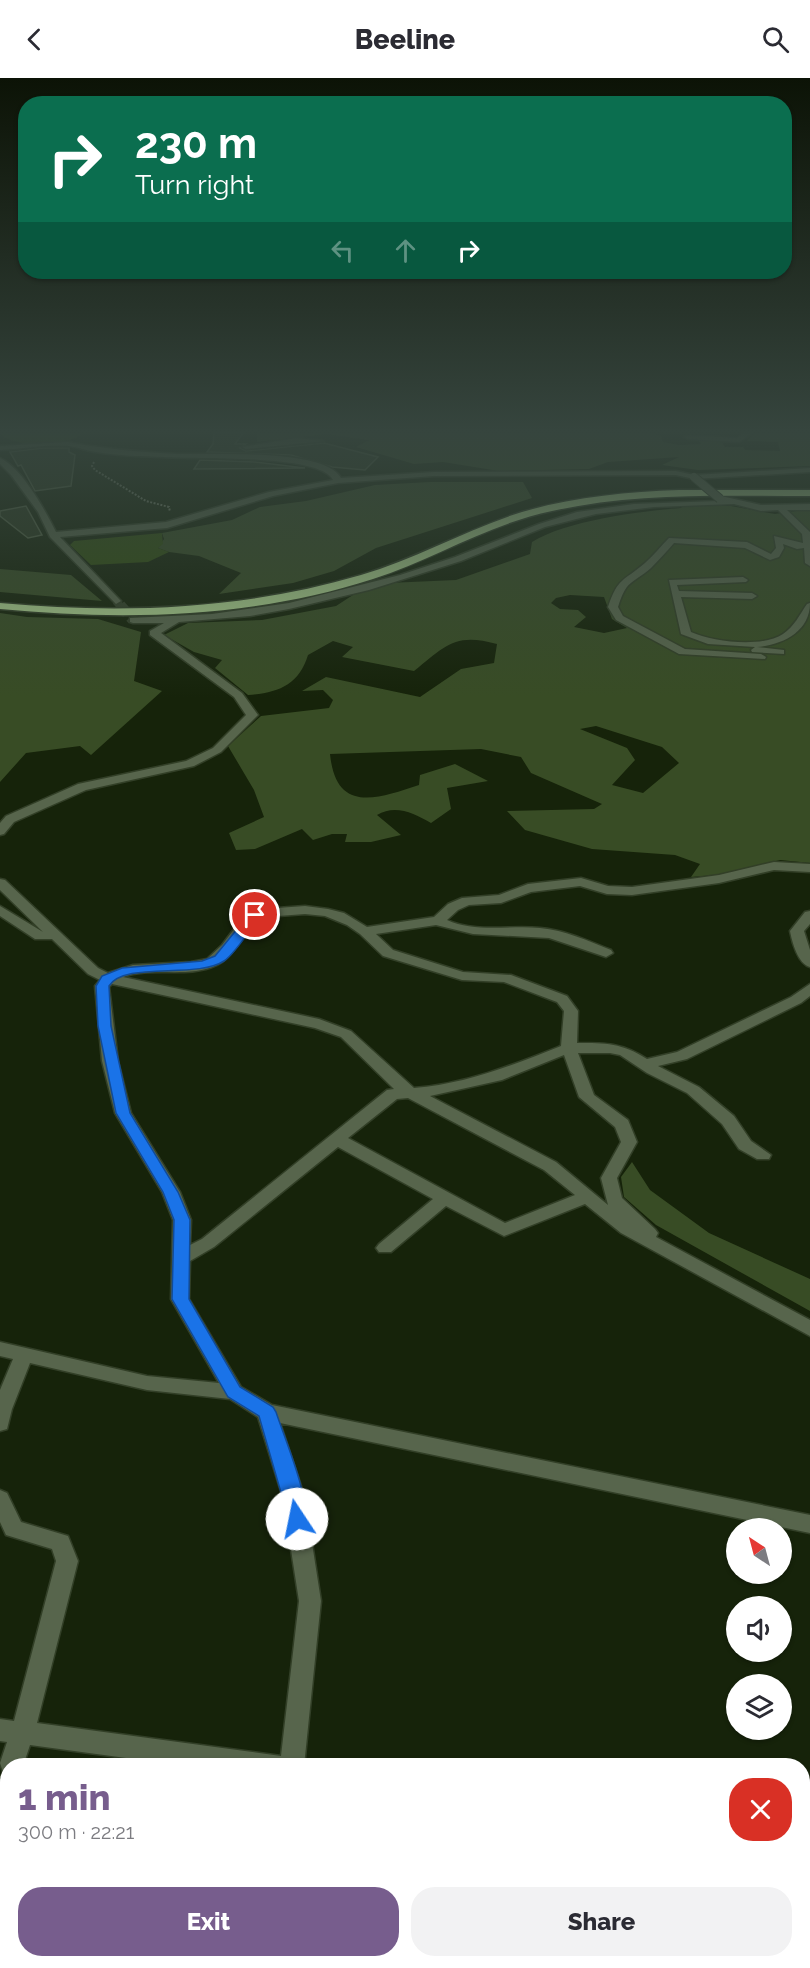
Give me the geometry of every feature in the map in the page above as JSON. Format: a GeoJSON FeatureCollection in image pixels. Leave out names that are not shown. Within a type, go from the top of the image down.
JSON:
{"type":"FeatureCollection","features":[{"type":"Feature","properties":{"kind":"highway"},"geometry":{"type":"LineString","coordinates":[[0,598],[68,605],[137,606],[204,602],[265,594],[356,572],[481,521]]}},
{"type":"Feature","properties":{"kind":"highway"},"geometry":{"type":"LineString","coordinates":[[0,606],[65,612],[136,613],[207,609],[272,601],[368,577],[506,521]]}},
{"type":"Feature","properties":{"kind":"street"},"geometry":{"type":"LineString","coordinates":[[46,521],[53,535],[116,601]]}},
{"type":"Feature","properties":{"kind":"street"},"geometry":{"type":"LineString","coordinates":[[53,535],[147,528],[181,521]]}},
{"type":"Feature","properties":{"kind":"street"},"geometry":{"type":"LineString","coordinates":[[0,831],[10,819],[82,787],[190,764],[217,750],[252,715],[238,695],[134,620],[175,621],[242,615],[308,604],[441,565],[553,521]]}},
{"type":"Feature","properties":{"kind":"street"},"geometry":{"type":"LineString","coordinates":[[795,521],[808,533],[810,564]]}},
{"type":"Feature","properties":{"kind":"street"},"geometry":{"type":"LineString","coordinates":[[761,657],[683,652],[619,618],[614,607],[619,588],[628,578],[647,566],[672,540],[747,545],[770,557],[776,555],[780,548],[777,538],[797,546],[808,545]]}},
{"type":"Feature","properties":{"kind":"street"},"geometry":{"type":"LineString","coordinates":[[743,580],[672,582],[686,634],[709,643],[778,641],[796,627],[810,606]]}},
{"type":"Feature","properties":{"kind":"street"},"geometry":{"type":"LineString","coordinates":[[676,594],[752,596]]}},
{"type":"Feature","properties":{"kind":"street"},"geometry":{"type":"LineString","coordinates":[[154,633],[175,621]]}},
{"type":"Feature","properties":{"kind":"street"},"geometry":{"type":"LineString","coordinates":[[796,627],[810,631]]}},
{"type":"Feature","properties":{"kind":"street"},"geometry":{"type":"LineString","coordinates":[[721,643],[723,648],[780,652]]}},
{"type":"Feature","properties":{"kind":"street"},"geometry":{"type":"LineString","coordinates":[[438,921],[453,907],[467,901],[501,899],[528,888],[581,882],[607,890],[632,891],[719,879],[774,866],[810,868]]}},
{"type":"Feature","properties":{"kind":"street"},"geometry":{"type":"LineString","coordinates":[[0,883],[93,971],[107,978],[319,1024],[346,1034],[399,1085],[411,1093],[550,1166],[627,1229],[810,1329]]}},
{"type":"Feature","properties":{"kind":"street"},"geometry":{"type":"LineString","coordinates":[[0,910],[40,936],[55,935]]}},
{"type":"Feature","properties":{"kind":"street"},"geometry":{"type":"LineString","coordinates":[[234,1392],[180,1299],[182,1220],[171,1192],[123,1113],[104,1026],[102,986],[107,978],[127,971],[204,965],[220,958],[255,915],[329,912],[345,917],[365,931],[388,953],[423,966],[462,976],[506,978],[562,999],[572,1011],[569,1048],[587,1096],[622,1124],[629,1142],[609,1178],[614,1200],[651,1235],[648,1240]]}},
{"type":"Feature","properties":{"kind":"street"},"geometry":{"type":"LineString","coordinates":[[810,915],[797,931],[799,942],[810,963]]}},
{"type":"Feature","properties":{"kind":"street"},"geometry":{"type":"LineString","coordinates":[[365,931],[438,921],[456,928],[537,932],[566,936],[606,953]]}},
{"type":"Feature","properties":{"kind":"street"},"geometry":{"type":"LineString","coordinates":[[646,1064],[682,1056],[796,1000],[810,988]]}},
{"type":"Feature","properties":{"kind":"street"},"geometry":{"type":"LineString","coordinates":[[181,1258],[208,1243],[393,1094],[435,1091],[496,1077],[569,1048],[610,1048],[625,1052],[652,1070],[693,1090],[728,1120],[745,1144],[763,1155]]}},
{"type":"Feature","properties":{"kind":"street"},"geometry":{"type":"LineString","coordinates":[[337,1139],[504,1230],[588,1197]]}},
{"type":"Feature","properties":{"kind":"street"},"geometry":{"type":"LineString","coordinates":[[385,1248],[445,1198]]}},
{"type":"Feature","properties":{"kind":"street"},"geometry":{"type":"LineString","coordinates":[[0,1349],[147,1383],[234,1392],[267,1412],[810,1524]]}},
{"type":"Feature","properties":{"kind":"street"},"geometry":{"type":"LineString","coordinates":[[0,1423],[2,1409],[24,1355]]}},
{"type":"Feature","properties":{"kind":"street"},"geometry":{"type":"LineString","coordinates":[[267,1412],[294,1498],[310,1601],[293,1758]]}},
{"type":"Feature","properties":{"kind":"street"},"geometry":{"type":"LineString","coordinates":[[0,1499],[14,1529],[60,1542],[67,1561],[12,1730],[10,1758]]}},
{"type":"Feature","properties":{"kind":"street"},"geometry":{"type":"LineString","coordinates":[[12,1730],[219,1758]]}},
{"type":"Feature","properties":{"kind":"path"},"geometry":{"type":"LineString","coordinates":[[147,528],[157,521]]}},
{"type":"Feature","properties":{"kind":"shaded area"},"geometry":{"type":"Polygon","coordinates":[[[226,521],[460,521],[376,548],[334,571],[293,583],[219,594],[241,573],[199,556],[169,552],[158,548],[164,539],[162,533],[226,521]]]}},
{"type":"Feature","properties":{"kind":"shaded area"},"geometry":{"type":"Polygon","coordinates":[[[810,521],[810,863],[780,860],[716,875],[691,877],[700,864],[675,855],[592,849],[525,830],[507,811],[594,809],[602,804],[531,773],[521,757],[481,749],[330,754],[334,773],[341,786],[350,794],[361,797],[374,797],[419,785],[420,775],[455,764],[488,781],[447,788],[451,809],[431,823],[411,813],[398,810],[377,815],[401,835],[371,842],[345,842],[347,834],[332,834],[313,840],[302,829],[255,849],[236,850],[229,833],[264,817],[254,790],[228,746],[261,716],[329,708],[333,700],[323,690],[302,691],[326,677],[420,697],[461,669],[494,663],[497,644],[471,640],[460,641],[443,648],[414,671],[342,657],[353,647],[333,641],[308,655],[299,674],[286,686],[269,692],[248,695],[215,668],[222,660],[194,652],[164,635],[188,623],[262,620],[336,606],[356,593],[388,583],[456,580],[530,554],[532,542],[563,528],[583,523],[810,521]],[[570,595],[556,598],[551,603],[560,609],[578,610],[586,617],[574,627],[604,633],[627,628],[612,619],[604,597],[570,595]],[[596,726],[580,729],[627,748],[635,760],[612,785],[643,793],[679,763],[662,747],[596,726]]]}},
{"type":"Feature","properties":{"kind":"shaded area"},"geometry":{"type":"Polygon","coordinates":[[[162,533],[163,544],[158,548],[169,552],[148,562],[91,565],[70,545],[74,541],[162,533]]]}},
{"type":"Feature","properties":{"kind":"shaded area"},"geometry":{"type":"Polygon","coordinates":[[[0,569],[71,575],[102,601],[0,592],[0,569]]]}},
{"type":"Feature","properties":{"kind":"shaded area"},"geometry":{"type":"Polygon","coordinates":[[[0,613],[27,617],[98,619],[141,632],[134,681],[162,691],[91,755],[80,746],[26,753],[0,782],[0,613]]]}},
{"type":"Feature","properties":{"kind":"shaded area"},"geometry":{"type":"Polygon","coordinates":[[[632,1162],[650,1190],[709,1233],[810,1279],[810,1311],[656,1225],[624,1197],[621,1177],[632,1162]]]}},
{"type":"Feature","properties":{"kind":"building"},"geometry":{"type":"Polygon","coordinates":[[[7,521],[34,521],[42,535],[28,538],[7,521]]]}},
{"type":"Feature","properties":{"kind":"tunnel"},"geometry":{"type":"LineString","coordinates":[[116,601],[121,607]]}},
{"type":"Feature","properties":{"kind":"tunnel"},"geometry":{"type":"LineString","coordinates":[[120,605],[133,620]]}},
{"type":"Feature","properties":{"kind":"route"},"geometry":{"type":"LineString","coordinates":[[255,915],[220,958],[204,965],[127,971],[107,978],[102,986],[104,1026],[123,1113],[171,1192],[182,1220],[180,1299],[234,1392],[267,1412],[294,1498],[297,1519]]}}]}
